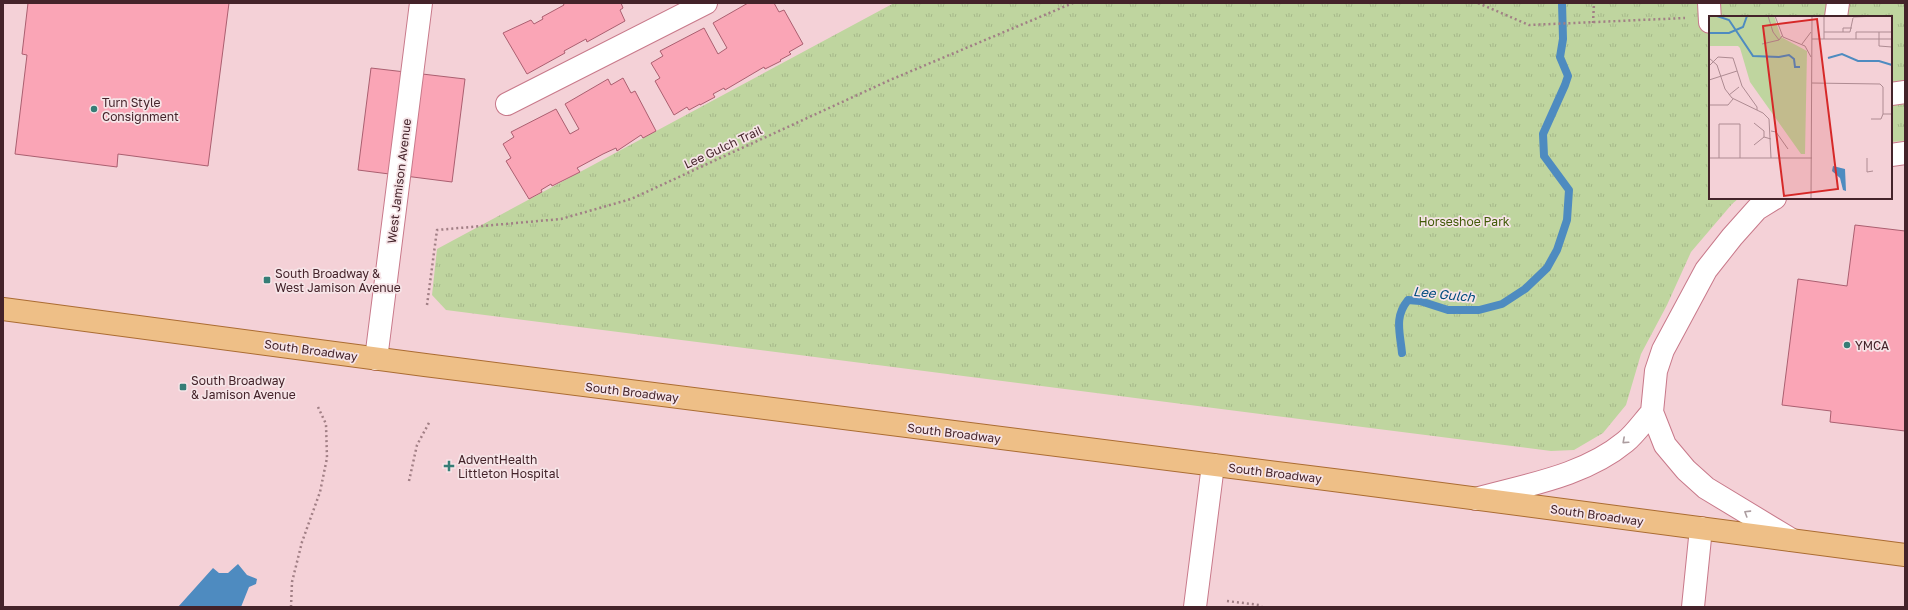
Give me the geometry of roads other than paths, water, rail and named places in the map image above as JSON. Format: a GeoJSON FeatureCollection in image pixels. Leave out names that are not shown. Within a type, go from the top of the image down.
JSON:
{"type":"FeatureCollection","features":[{"type":"Feature","properties":{"kind":"main road","name":"South Broadway"},"geometry":{"type":"LineString","coordinates":[[3,308],[376,359],[1213,465],[1905,555]]}},
{"type":"Feature","properties":{"kind":"street","name":"West Jamison Avenue"},"geometry":{"type":"LineString","coordinates":[[376,359],[421,3]]}},
{"type":"Feature","properties":{"kind":"street"},"geometry":{"type":"LineString","coordinates":[[507,104],[706,3]]}},
{"type":"Feature","properties":{"kind":"street"},"geometry":{"type":"LineString","coordinates":[[1709,3],[1710,16]]}},
{"type":"Feature","properties":{"kind":"street"},"geometry":{"type":"LineString","coordinates":[[1836,16],[1838,3]]}},
{"type":"Feature","properties":{"kind":"street"},"geometry":{"type":"LineString","coordinates":[[1892,94],[1905,92]]}},
{"type":"Feature","properties":{"kind":"street"},"geometry":{"type":"LineString","coordinates":[[1892,155],[1905,153]]}},
{"type":"Feature","properties":{"kind":"street"},"geometry":{"type":"LineString","coordinates":[[1770,199],[1757,209],[1732,237],[1706,270],[1684,309],[1663,350],[1656,371],[1652,412],[1665,445],[1686,470],[1706,488],[1792,540]]}},
{"type":"Feature","properties":{"kind":"street"},"geometry":{"type":"LineString","coordinates":[[1476,499],[1560,475],[1597,462],[1626,442],[1652,412]]}},
{"type":"Feature","properties":{"kind":"street"},"geometry":{"type":"LineString","coordinates":[[1195,607],[1213,465]]}},
{"type":"Feature","properties":{"kind":"street"},"geometry":{"type":"LineString","coordinates":[[1693,607],[1701,528]]}},
{"type":"Feature","properties":{"kind":"water"},"geometry":{"type":"Polygon","coordinates":[[[238,564],[247,575],[257,579],[256,584],[249,587],[241,607],[178,607],[213,568],[219,573],[228,573],[238,564]]]}},
{"type":"Feature","properties":{"kind":"waterway","name":"Lee Gulch"},"geometry":{"type":"LineString","coordinates":[[1402,353],[1399,319],[1408,300],[1420,301],[1448,310],[1479,310],[1502,304],[1525,289],[1547,268],[1557,250],[1567,220],[1569,190],[1544,156],[1543,134],[1568,76],[1560,57],[1563,39],[1562,3]]}},
{"type":"Feature","properties":{"kind":"place","name":"Turn Style Consignment"},"geometry":{"type":"Point","coordinates":[94,109]}},
{"type":"Feature","properties":{"kind":"place","name":"South Broadway & West Jamison Avenue"},"geometry":{"type":"Point","coordinates":[267,280]}},
{"type":"Feature","properties":{"kind":"place","name":"YMCA"},"geometry":{"type":"Point","coordinates":[1847,345]}},
{"type":"Feature","properties":{"kind":"place","name":"South Broadway & Jamison Avenue"},"geometry":{"type":"Point","coordinates":[183,387]}},
{"type":"Feature","properties":{"kind":"place","name":"AdventHealth Littleton Hospital"},"geometry":{"type":"Point","coordinates":[449,466]}},
{"type":"Feature","properties":{"kind":"park label","name":"Horseshoe Park"},"geometry":{"type":"Point","coordinates":[1464,221]}}]}
